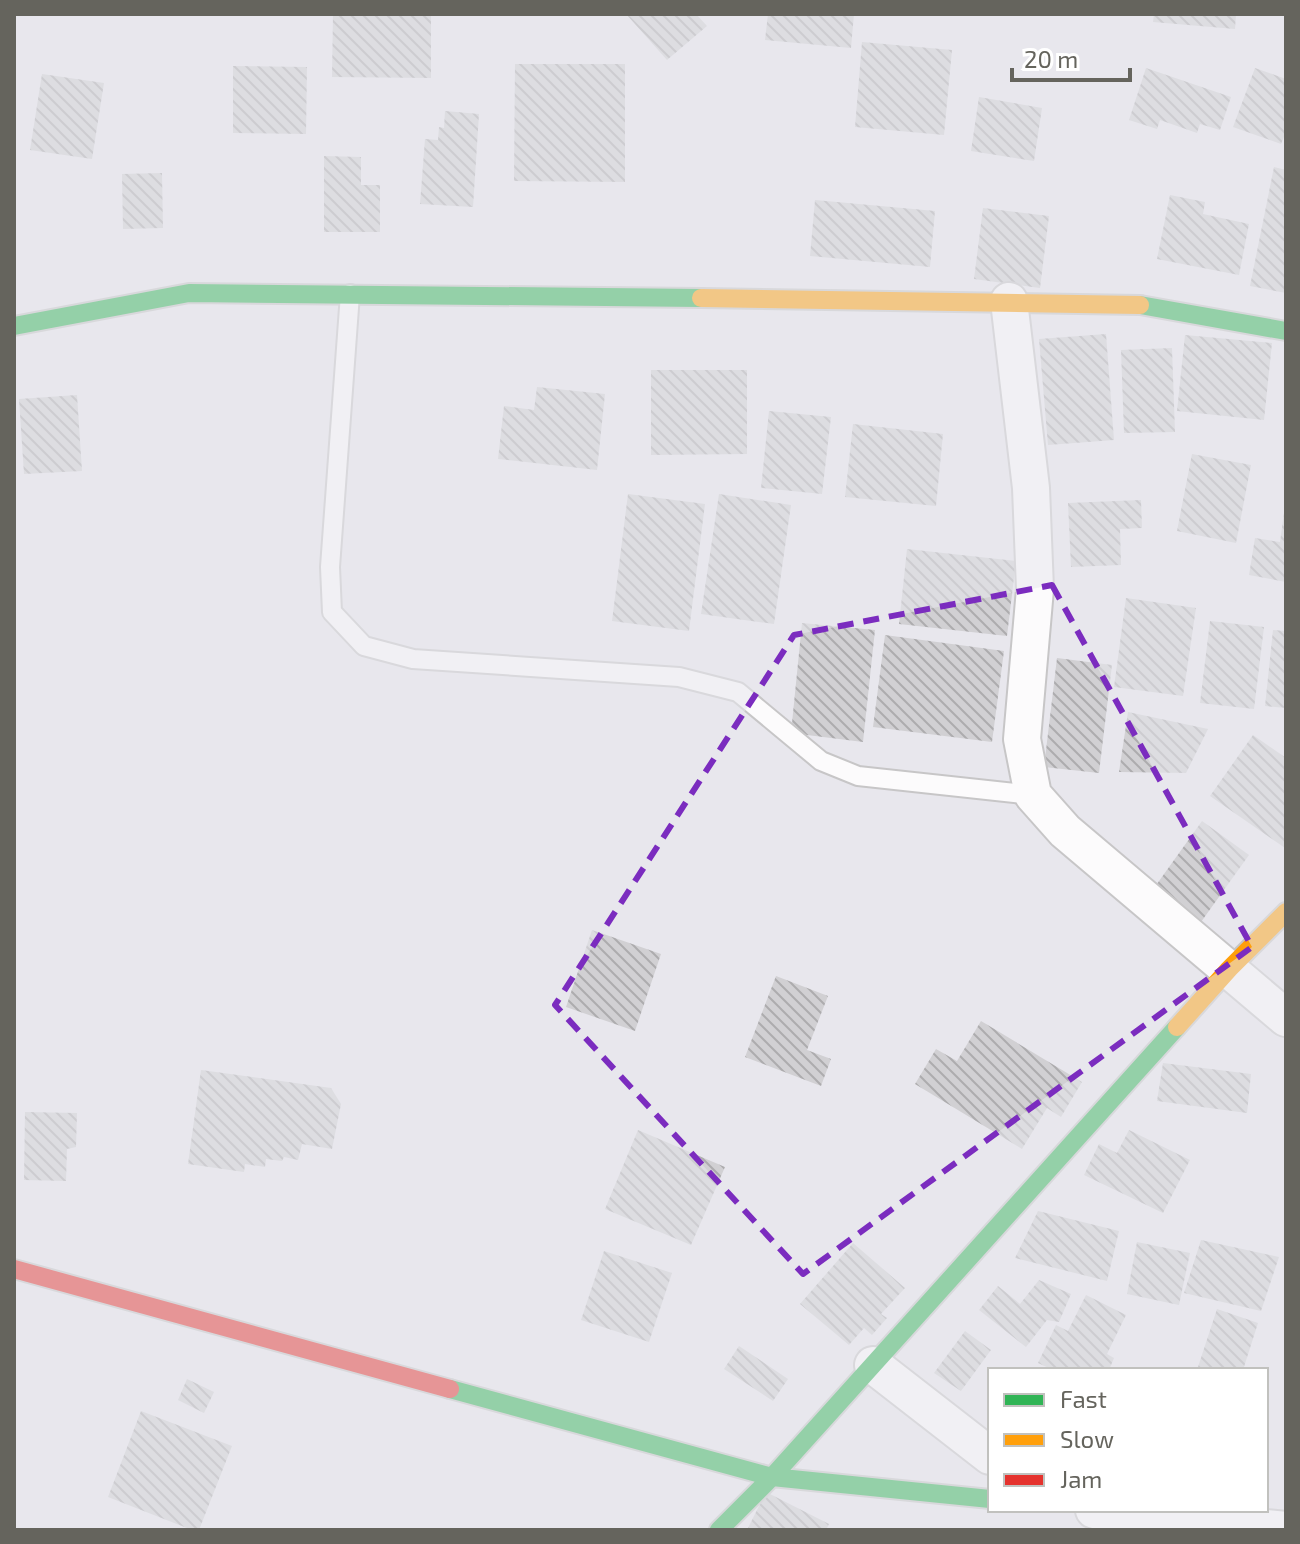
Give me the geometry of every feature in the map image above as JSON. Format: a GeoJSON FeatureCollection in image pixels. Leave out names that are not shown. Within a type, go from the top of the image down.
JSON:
{"type":"FeatureCollection","features":[{"type":"Feature","properties":{"kind":"street"},"geometry":{"type":"LineString","coordinates":[[14,326],[189,293],[1130,303],[1286,331]]}},
{"type":"Feature","properties":{"kind":"street"},"geometry":{"type":"LineString","coordinates":[[1009,301],[1031,488],[1035,589],[1022,739],[1033,795],[1065,831],[1286,1018]]}},
{"type":"Feature","properties":{"kind":"street"},"geometry":{"type":"LineString","coordinates":[[719,1530],[772,1477],[1229,969],[1286,912]]}},
{"type":"Feature","properties":{"kind":"street"},"geometry":{"type":"LineString","coordinates":[[14,1269],[772,1477],[988,1499]]}},
{"type":"Feature","properties":{"kind":"street"},"geometry":{"type":"LineString","coordinates":[[873,1365],[988,1454]]}},
{"type":"Feature","properties":{"kind":"street"},"geometry":{"type":"LineString","coordinates":[[1113,1512],[1286,1530]]}},
{"type":"Feature","properties":{"kind":"lane"},"geometry":{"type":"LineString","coordinates":[[350,294],[330,567],[332,612],[364,646],[413,659],[679,677],[738,692],[821,761],[858,776],[1033,795]]}},
{"type":"Feature","properties":{"kind":"highlighted area"},"geometry":{"type":"Polygon","coordinates":[[[1052,585],[1252,947],[803,1274],[555,1005],[794,635],[1052,585]]]}},
{"type":"Feature","properties":{"kind":"building"},"geometry":{"type":"Polygon","coordinates":[[[333,14],[431,14],[431,78],[332,77],[333,14]]]}},
{"type":"Feature","properties":{"kind":"building"},"geometry":{"type":"Polygon","coordinates":[[[626,14],[696,14],[707,26],[667,60],[626,14]]]}},
{"type":"Feature","properties":{"kind":"building"},"geometry":{"type":"Polygon","coordinates":[[[768,14],[854,14],[851,48],[765,40],[768,14]]]}},
{"type":"Feature","properties":{"kind":"building"},"geometry":{"type":"Polygon","coordinates":[[[1154,14],[1236,14],[1235,29],[1153,22],[1154,14]]]}},
{"type":"Feature","properties":{"kind":"building"},"geometry":{"type":"Polygon","coordinates":[[[862,42],[952,50],[944,135],[855,127],[862,42]]]}},
{"type":"Feature","properties":{"kind":"building"},"geometry":{"type":"Polygon","coordinates":[[[515,64],[625,64],[625,182],[514,181],[515,64]]]}},
{"type":"Feature","properties":{"kind":"building"},"geometry":{"type":"Polygon","coordinates":[[[233,66],[307,67],[306,134],[233,133],[233,66]]]}},
{"type":"Feature","properties":{"kind":"building"},"geometry":{"type":"Polygon","coordinates":[[[1146,68],[1231,97],[1220,130],[1200,124],[1197,133],[1160,120],[1157,129],[1129,120],[1146,68]]]}},
{"type":"Feature","properties":{"kind":"building"},"geometry":{"type":"Polygon","coordinates":[[[1255,68],[1286,79],[1286,132],[1281,144],[1233,127],[1255,68]]]}},
{"type":"Feature","properties":{"kind":"building"},"geometry":{"type":"Polygon","coordinates":[[[42,74],[104,83],[92,159],[30,150],[42,74]]]}},
{"type":"Feature","properties":{"kind":"building"},"geometry":{"type":"Polygon","coordinates":[[[979,97],[1042,108],[1034,161],[971,151],[979,97]]]}},
{"type":"Feature","properties":{"kind":"building"},"geometry":{"type":"Polygon","coordinates":[[[445,111],[479,114],[473,207],[420,204],[425,139],[438,140],[439,127],[444,128],[445,111]]]}},
{"type":"Feature","properties":{"kind":"building"},"geometry":{"type":"Polygon","coordinates":[[[324,156],[361,157],[361,185],[380,185],[380,232],[324,232],[324,156]]]}},
{"type":"Feature","properties":{"kind":"building"},"geometry":{"type":"Polygon","coordinates":[[[1274,167],[1286,170],[1286,293],[1250,286],[1274,167]]]}},
{"type":"Feature","properties":{"kind":"building"},"geometry":{"type":"Polygon","coordinates":[[[162,173],[163,228],[123,229],[122,174],[162,173]]]}},
{"type":"Feature","properties":{"kind":"building"},"geometry":{"type":"Polygon","coordinates":[[[1170,195],[1205,202],[1203,214],[1249,224],[1239,275],[1157,259],[1170,195]]]}},
{"type":"Feature","properties":{"kind":"building"},"geometry":{"type":"Polygon","coordinates":[[[815,200],[935,211],[930,267],[810,256],[815,200]]]}},
{"type":"Feature","properties":{"kind":"building"},"geometry":{"type":"Polygon","coordinates":[[[983,208],[1049,216],[1040,288],[974,279],[983,208]]]}},
{"type":"Feature","properties":{"kind":"building"},"geometry":{"type":"Polygon","coordinates":[[[1106,334],[1114,440],[1048,445],[1039,339],[1106,334]]]}},
{"type":"Feature","properties":{"kind":"building"},"geometry":{"type":"Polygon","coordinates":[[[1185,335],[1272,343],[1264,420],[1177,411],[1185,335]]]}},
{"type":"Feature","properties":{"kind":"building"},"geometry":{"type":"Polygon","coordinates":[[[1172,348],[1175,432],[1124,433],[1121,350],[1172,348]]]}},
{"type":"Feature","properties":{"kind":"building"},"geometry":{"type":"Polygon","coordinates":[[[651,370],[747,370],[747,454],[651,455],[651,370]]]}},
{"type":"Feature","properties":{"kind":"building"},"geometry":{"type":"Polygon","coordinates":[[[537,387],[605,394],[597,470],[498,459],[504,406],[534,410],[537,387]]]}},
{"type":"Feature","properties":{"kind":"building"},"geometry":{"type":"Polygon","coordinates":[[[77,395],[82,471],[24,474],[19,399],[77,395]]]}},
{"type":"Feature","properties":{"kind":"building"},"geometry":{"type":"Polygon","coordinates":[[[769,411],[831,417],[822,494],[761,488],[769,411]]]}},
{"type":"Feature","properties":{"kind":"building"},"geometry":{"type":"Polygon","coordinates":[[[853,424],[943,434],[936,506],[845,497],[853,424]]]}},
{"type":"Feature","properties":{"kind":"building"},"geometry":{"type":"Polygon","coordinates":[[[1192,454],[1251,465],[1236,543],[1177,531],[1192,454]]]}},
{"type":"Feature","properties":{"kind":"building"},"geometry":{"type":"Polygon","coordinates":[[[628,494],[705,504],[689,631],[612,621],[628,494]]]}},
{"type":"Feature","properties":{"kind":"building"},"geometry":{"type":"Polygon","coordinates":[[[719,494],[791,505],[774,624],[701,614],[719,494]]]}},
{"type":"Feature","properties":{"kind":"building"},"geometry":{"type":"Polygon","coordinates":[[[1141,500],[1142,528],[1120,529],[1121,565],[1071,567],[1068,503],[1141,500]]]}},
{"type":"Feature","properties":{"kind":"building"},"geometry":{"type":"Polygon","coordinates":[[[1284,513],[1286,582],[1249,575],[1255,538],[1280,542],[1284,513]]]}},
{"type":"Feature","properties":{"kind":"building"},"geometry":{"type":"Polygon","coordinates":[[[907,549],[1016,561],[1007,636],[899,624],[907,549]]]}},
{"type":"Feature","properties":{"kind":"building"},"geometry":{"type":"Polygon","coordinates":[[[1126,598],[1196,608],[1183,696],[1114,687],[1126,598]]]}},
{"type":"Feature","properties":{"kind":"building"},"geometry":{"type":"Polygon","coordinates":[[[1210,621],[1264,627],[1254,709],[1200,703],[1210,621]]]}},
{"type":"Feature","properties":{"kind":"building"},"geometry":{"type":"Polygon","coordinates":[[[802,623],[875,630],[863,742],[791,733],[802,623]]]}},
{"type":"Feature","properties":{"kind":"building"},"geometry":{"type":"Polygon","coordinates":[[[1273,630],[1286,631],[1286,708],[1265,706],[1273,630]]]}},
{"type":"Feature","properties":{"kind":"building"},"geometry":{"type":"Polygon","coordinates":[[[885,635],[1004,651],[992,742],[873,727],[885,635]]]}},
{"type":"Feature","properties":{"kind":"building"},"geometry":{"type":"Polygon","coordinates":[[[1057,658],[1112,665],[1099,773],[1044,767],[1057,658]]]}},
{"type":"Feature","properties":{"kind":"building"},"geometry":{"type":"Polygon","coordinates":[[[1128,712],[1208,729],[1186,773],[1119,772],[1128,712]]]}},
{"type":"Feature","properties":{"kind":"building"},"geometry":{"type":"Polygon","coordinates":[[[1253,735],[1286,758],[1285,848],[1210,796],[1253,735]]]}},
{"type":"Feature","properties":{"kind":"building"},"geometry":{"type":"Polygon","coordinates":[[[1202,821],[1249,855],[1201,922],[1154,888],[1202,821]]]}},
{"type":"Feature","properties":{"kind":"building"},"geometry":{"type":"Polygon","coordinates":[[[592,930],[661,954],[635,1031],[566,1007],[592,930]]]}},
{"type":"Feature","properties":{"kind":"building"},"geometry":{"type":"Polygon","coordinates":[[[776,976],[828,996],[807,1050],[831,1059],[821,1086],[745,1057],[776,976]]]}},
{"type":"Feature","properties":{"kind":"building"},"geometry":{"type":"Polygon","coordinates":[[[981,1021],[1082,1082],[1061,1117],[1047,1108],[1022,1149],[915,1084],[936,1049],[957,1061],[981,1021]]]}},
{"type":"Feature","properties":{"kind":"building"},"geometry":{"type":"Polygon","coordinates":[[[1163,1063],[1251,1074],[1247,1113],[1157,1101],[1163,1063]]]}},
{"type":"Feature","properties":{"kind":"building"},"geometry":{"type":"Polygon","coordinates":[[[201,1070],[331,1088],[341,1104],[332,1149],[302,1144],[298,1160],[284,1157],[282,1161],[266,1159],[265,1167],[245,1164],[244,1172],[188,1164],[201,1070]]]}},
{"type":"Feature","properties":{"kind":"building"},"geometry":{"type":"Polygon","coordinates":[[[25,1112],[77,1113],[76,1147],[67,1149],[66,1181],[24,1180],[25,1112]]]}},
{"type":"Feature","properties":{"kind":"building"},"geometry":{"type":"Polygon","coordinates":[[[638,1130],[725,1167],[691,1245],[605,1209],[638,1130]]]}},
{"type":"Feature","properties":{"kind":"building"},"geometry":{"type":"Polygon","coordinates":[[[1129,1130],[1190,1160],[1163,1213],[1084,1175],[1099,1144],[1117,1153],[1129,1130]]]}},
{"type":"Feature","properties":{"kind":"building"},"geometry":{"type":"Polygon","coordinates":[[[1038,1211],[1119,1231],[1107,1281],[1015,1258],[1038,1211]]]}},
{"type":"Feature","properties":{"kind":"building"},"geometry":{"type":"Polygon","coordinates":[[[1201,1240],[1279,1257],[1261,1311],[1184,1293],[1201,1240]]]}},
{"type":"Feature","properties":{"kind":"building"},"geometry":{"type":"Polygon","coordinates":[[[1137,1242],[1190,1253],[1179,1305],[1127,1294],[1137,1242]]]}},
{"type":"Feature","properties":{"kind":"building"},"geometry":{"type":"Polygon","coordinates":[[[853,1243],[905,1288],[881,1314],[887,1318],[872,1335],[864,1328],[849,1345],[800,1304],[853,1243]]]}},
{"type":"Feature","properties":{"kind":"building"},"geometry":{"type":"Polygon","coordinates":[[[604,1251],[672,1273],[649,1342],[581,1320],[604,1251]]]}},
{"type":"Feature","properties":{"kind":"building"},"geometry":{"type":"Polygon","coordinates":[[[1039,1280],[1071,1294],[1059,1322],[1047,1320],[1026,1347],[979,1310],[998,1286],[1020,1304],[1039,1280]]]}},
{"type":"Feature","properties":{"kind":"building"},"geometry":{"type":"Polygon","coordinates":[[[1086,1295],[1126,1315],[1107,1354],[1114,1358],[1110,1368],[1049,1368],[1038,1363],[1056,1325],[1068,1331],[1086,1295]]]}},
{"type":"Feature","properties":{"kind":"building"},"geometry":{"type":"Polygon","coordinates":[[[1217,1309],[1258,1323],[1244,1368],[1198,1368],[1217,1309]]]}},
{"type":"Feature","properties":{"kind":"building"},"geometry":{"type":"Polygon","coordinates":[[[965,1331],[991,1350],[961,1391],[934,1373],[965,1331]]]}},
{"type":"Feature","properties":{"kind":"building"},"geometry":{"type":"Polygon","coordinates":[[[739,1346],[788,1379],[773,1401],[724,1369],[739,1346]]]}},
{"type":"Feature","properties":{"kind":"building"},"geometry":{"type":"Polygon","coordinates":[[[187,1379],[214,1392],[204,1413],[178,1400],[187,1379]]]}},
{"type":"Feature","properties":{"kind":"building"},"geometry":{"type":"Polygon","coordinates":[[[141,1411],[232,1446],[199,1530],[108,1497],[141,1411]]]}},
{"type":"Feature","properties":{"kind":"building"},"geometry":{"type":"Polygon","coordinates":[[[766,1492],[829,1524],[826,1530],[747,1530],[766,1492]]]}},
{"type":"Feature","properties":{"kind":"traffic: fast"},"geometry":{"type":"LineString","coordinates":[[14,326],[189,293],[701,298]]}},
{"type":"Feature","properties":{"kind":"traffic: fast"},"geometry":{"type":"LineString","coordinates":[[1140,305],[1286,331]]}},
{"type":"Feature","properties":{"kind":"traffic: fast"},"geometry":{"type":"LineString","coordinates":[[719,1530],[772,1477],[1177,1027]]}},
{"type":"Feature","properties":{"kind":"traffic: fast"},"geometry":{"type":"LineString","coordinates":[[450,1389],[772,1477],[988,1499]]}},
{"type":"Feature","properties":{"kind":"traffic: slow"},"geometry":{"type":"LineString","coordinates":[[701,298],[1140,305]]}},
{"type":"Feature","properties":{"kind":"traffic: slow"},"geometry":{"type":"LineString","coordinates":[[1177,1027],[1286,912]]}},
{"type":"Feature","properties":{"kind":"traffic: jam"},"geometry":{"type":"LineString","coordinates":[[14,1269],[450,1389]]}}]}
